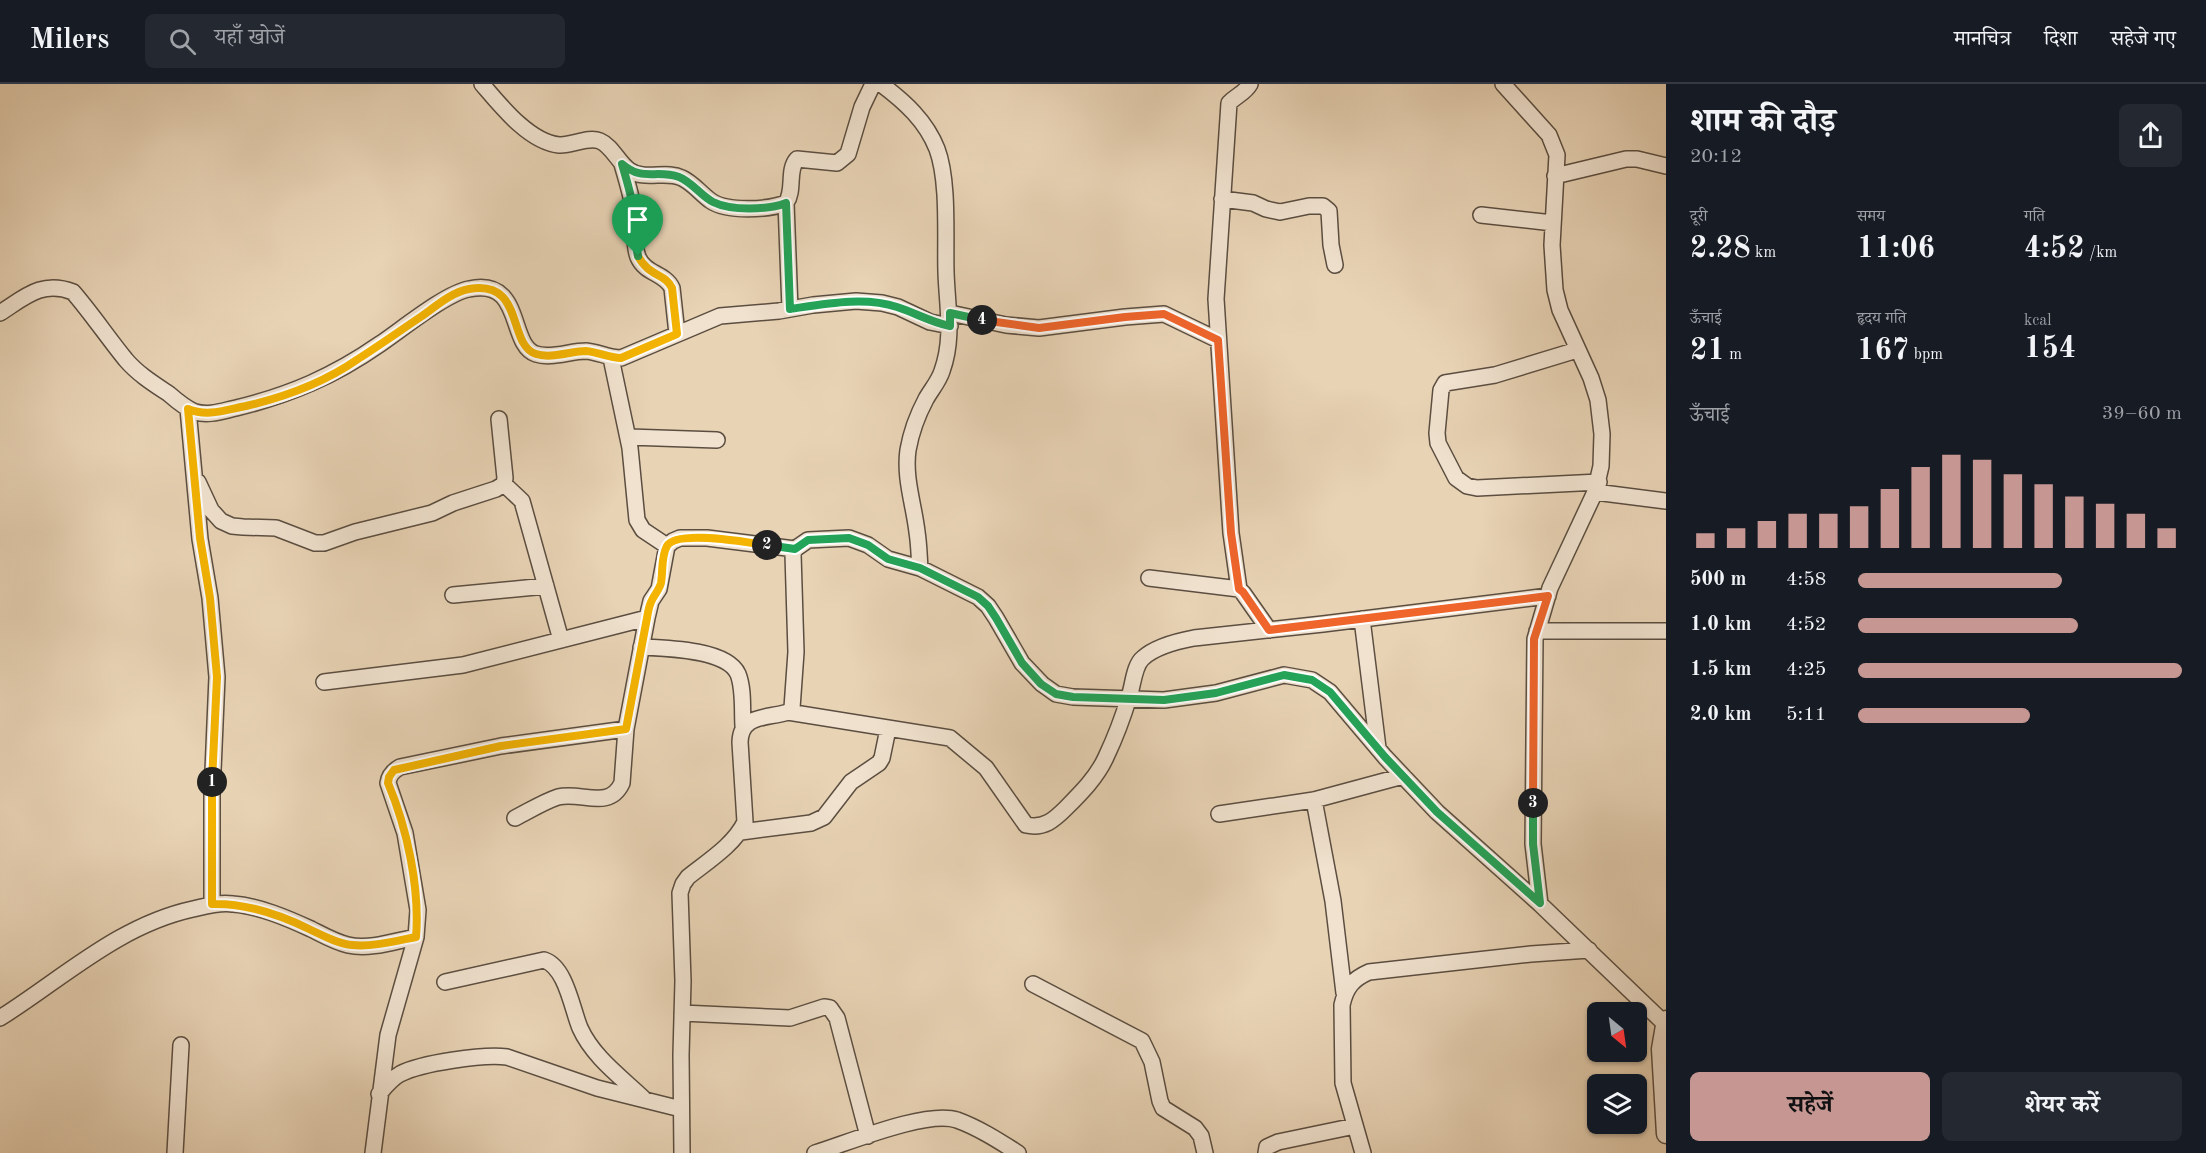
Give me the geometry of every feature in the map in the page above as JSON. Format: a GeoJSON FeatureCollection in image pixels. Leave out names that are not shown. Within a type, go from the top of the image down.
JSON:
{"type":"FeatureCollection","features":[{"type":"Feature","properties":{"kind":"street"},"geometry":{"type":"LineString","coordinates":[[482,84],[522,126],[557,145],[598,140],[606,145],[622,164],[637,174],[669,174],[682,178],[712,202],[722,206],[760,209],[786,203]]}},
{"type":"Feature","properties":{"kind":"street"},"geometry":{"type":"LineString","coordinates":[[790,309],[786,203],[790,197],[793,163],[797,159],[837,163],[848,154],[862,107],[873,84]]}},
{"type":"Feature","properties":{"kind":"street"},"geometry":{"type":"LineString","coordinates":[[881,84],[912,109],[924,125],[937,150],[942,174],[950,320],[942,371],[914,426],[908,451],[907,475],[917,532],[920,568]]}},
{"type":"Feature","properties":{"kind":"street"},"geometry":{"type":"LineString","coordinates":[[1239,589],[1231,533],[1216,299],[1229,103],[1235,97],[1244,94],[1250,84]]}},
{"type":"Feature","properties":{"kind":"street"},"geometry":{"type":"LineString","coordinates":[[1503,84],[1549,135],[1557,155],[1552,245],[1556,290],[1560,310],[1591,378],[1598,400],[1602,434],[1597,487],[1548,596],[1537,631],[1533,664],[1533,844],[1540,903]]}},
{"type":"Feature","properties":{"kind":"street"},"geometry":{"type":"LineString","coordinates":[[1555,176],[1626,159],[1666,166]]}},
{"type":"Feature","properties":{"kind":"street"},"geometry":{"type":"LineString","coordinates":[[622,164],[632,198],[638,256],[643,266],[651,273],[669,282],[672,288],[677,334]]}},
{"type":"Feature","properties":{"kind":"street"},"geometry":{"type":"LineString","coordinates":[[1222,199],[1253,203],[1274,211],[1323,206],[1329,211],[1331,246],[1335,265]]}},
{"type":"Feature","properties":{"kind":"street"},"geometry":{"type":"LineString","coordinates":[[1481,215],[1553,223]]}},
{"type":"Feature","properties":{"kind":"street"},"geometry":{"type":"LineString","coordinates":[[0,313],[33,292],[47,287],[62,288],[73,292],[127,361],[144,377],[188,409],[211,414],[268,400],[325,379],[356,361],[450,296],[469,289],[490,289],[502,295],[509,305],[528,349],[536,354],[588,351],[611,358],[621,358],[703,322],[729,314],[856,302],[882,303],[898,307],[930,322],[950,320],[1039,328],[1164,314],[1218,340]]}},
{"type":"Feature","properties":{"kind":"street"},"geometry":{"type":"LineString","coordinates":[[1577,350],[1495,375],[1445,383],[1441,390],[1438,443],[1456,478],[1467,486],[1477,488],[1597,487],[1666,501]]}},
{"type":"Feature","properties":{"kind":"street"},"geometry":{"type":"LineString","coordinates":[[611,358],[629,437],[637,520],[643,530],[667,546]]}},
{"type":"Feature","properties":{"kind":"street"},"geometry":{"type":"LineString","coordinates":[[188,409],[200,538],[210,598],[217,677],[212,794],[212,904]]}},
{"type":"Feature","properties":{"kind":"street"},"geometry":{"type":"LineString","coordinates":[[194,478],[203,489],[211,510],[221,521],[243,528],[276,528],[315,543],[324,543],[355,532],[432,513],[504,484],[499,419]]}},
{"type":"Feature","properties":{"kind":"street"},"geometry":{"type":"LineString","coordinates":[[629,437],[717,440]]}},
{"type":"Feature","properties":{"kind":"street"},"geometry":{"type":"LineString","coordinates":[[504,484],[522,501],[561,640]]}},
{"type":"Feature","properties":{"kind":"street"},"geometry":{"type":"LineString","coordinates":[[515,818],[560,797],[613,797],[622,783],[626,729],[641,647],[651,602],[662,580],[667,546],[680,538],[707,538],[795,549],[808,540],[849,538],[868,545],[888,559],[920,568],[978,597],[988,606],[1022,663],[1041,684],[1056,694],[1073,697],[1164,700],[1191,697],[1284,675],[1312,680],[1330,692],[1437,812],[1540,903],[1665,1021],[1661,1049],[1666,1134]]}},
{"type":"Feature","properties":{"kind":"street"},"geometry":{"type":"LineString","coordinates":[[788,712],[794,702],[796,652],[793,560],[795,549]]}},
{"type":"Feature","properties":{"kind":"street"},"geometry":{"type":"LineString","coordinates":[[1149,578],[1239,589],[1269,630]]}},
{"type":"Feature","properties":{"kind":"street"},"geometry":{"type":"LineString","coordinates":[[453,595],[546,586]]}},
{"type":"Feature","properties":{"kind":"street"},"geometry":{"type":"LineString","coordinates":[[743,726],[755,719],[788,712],[950,738],[977,759],[1020,819],[1026,825],[1034,827],[1048,824],[1057,817],[1098,771],[1106,758],[1140,662],[1150,653],[1177,641],[1548,596]]}},
{"type":"Feature","properties":{"kind":"street"},"geometry":{"type":"LineString","coordinates":[[324,682],[463,665],[647,618]]}},
{"type":"Feature","properties":{"kind":"street"},"geometry":{"type":"LineString","coordinates":[[1362,619],[1378,748]]}},
{"type":"Feature","properties":{"kind":"street"},"geometry":{"type":"LineString","coordinates":[[1537,631],[1666,631]]}},
{"type":"Feature","properties":{"kind":"street"},"geometry":{"type":"LineString","coordinates":[[641,647],[685,649],[722,660],[733,667],[740,680],[743,726],[740,742],[746,822],[741,832],[683,884],[680,892],[682,1153]]}},
{"type":"Feature","properties":{"kind":"street"},"geometry":{"type":"LineString","coordinates":[[373,1153],[388,1035],[416,937],[418,910],[407,844],[388,783],[389,777],[394,770],[501,746],[626,729]]}},
{"type":"Feature","properties":{"kind":"street"},"geometry":{"type":"LineString","coordinates":[[741,832],[811,823],[824,817],[851,782],[879,763],[888,729]]}},
{"type":"Feature","properties":{"kind":"street"},"geometry":{"type":"LineString","coordinates":[[1219,814],[1314,800],[1403,776]]}},
{"type":"Feature","properties":{"kind":"street"},"geometry":{"type":"LineString","coordinates":[[1314,800],[1333,901],[1344,993],[1342,1005],[1343,1083],[1363,1153]]}},
{"type":"Feature","properties":{"kind":"street"},"geometry":{"type":"LineString","coordinates":[[0,1018],[123,935],[175,913],[212,904],[232,903],[247,906],[289,919],[350,945],[372,945],[416,937]]}},
{"type":"Feature","properties":{"kind":"street"},"geometry":{"type":"LineString","coordinates":[[1344,993],[1351,982],[1369,972],[1589,950]]}},
{"type":"Feature","properties":{"kind":"street"},"geometry":{"type":"LineString","coordinates":[[445,982],[544,960],[551,962],[561,975],[587,1041],[603,1060],[645,1100]]}},
{"type":"Feature","properties":{"kind":"street"},"geometry":{"type":"LineString","coordinates":[[1033,984],[1142,1041],[1152,1062],[1163,1108],[1195,1128],[1201,1136],[1205,1153]]}},
{"type":"Feature","properties":{"kind":"street"},"geometry":{"type":"LineString","coordinates":[[682,1013],[790,1018],[824,1007],[830,1008],[839,1024],[868,1136]]}},
{"type":"Feature","properties":{"kind":"street"},"geometry":{"type":"LineString","coordinates":[[176,1153],[181,1045]]}},
{"type":"Feature","properties":{"kind":"street"},"geometry":{"type":"LineString","coordinates":[[379,1094],[399,1074],[415,1069],[493,1056],[507,1057],[597,1088],[681,1109]]}},
{"type":"Feature","properties":{"kind":"street"},"geometry":{"type":"LineString","coordinates":[[815,1153],[912,1122],[937,1118],[956,1120],[1018,1153]]}},
{"type":"Feature","properties":{"kind":"street"},"geometry":{"type":"LineString","coordinates":[[1266,1153],[1267,1147],[1278,1142],[1355,1126]]}},
{"type":"Feature","properties":{"kind":"route"},"geometry":{"type":"LineString","coordinates":[[622,164],[637,174],[669,174],[682,178],[712,202],[722,206],[760,209],[786,203],[790,309],[856,302],[882,303],[898,307],[930,322],[950,326],[950,313],[1039,328],[1164,314],[1218,340],[1231,533],[1239,589],[1269,630],[1548,596],[1534,639],[1533,664],[1533,844],[1540,903],[1437,812],[1385,757],[1330,692],[1312,680],[1284,675],[1216,693],[1164,700],[1073,697],[1056,694],[1041,684],[1022,663],[988,606],[978,597],[920,568],[888,559],[859,541],[849,538],[821,538],[808,540],[795,549],[707,538],[680,538],[667,546],[662,580],[651,602],[626,729],[501,746],[400,767],[394,770],[389,777],[388,783],[405,833],[418,910],[416,937],[372,945],[350,945],[331,939],[289,919],[247,906],[232,903],[212,904],[212,794],[217,677],[210,598],[200,538],[188,409],[211,414],[268,400],[325,379],[356,361],[450,296],[469,289],[490,289],[502,295],[509,305],[528,349],[536,354],[550,355],[588,351],[611,358],[621,358],[677,334],[672,288],[669,282],[651,273],[643,266],[638,256],[632,198],[622,164]]}}]}
